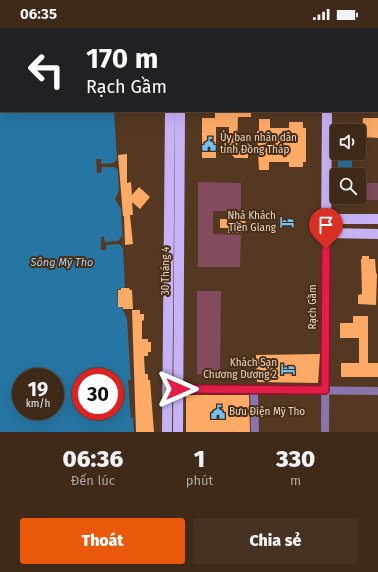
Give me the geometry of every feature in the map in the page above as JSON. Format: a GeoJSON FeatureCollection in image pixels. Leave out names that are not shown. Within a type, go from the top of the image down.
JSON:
{"type":"FeatureCollection","features":[{"type":"Feature","properties":{"kind":"main road","name":"30 Tháng 4"},"geometry":{"type":"LineString","coordinates":[[170,112],[173,274],[173,389],[178,432]]}},
{"type":"Feature","properties":{"kind":"main road","name":"30 Tháng 4"},"geometry":{"type":"LineString","coordinates":[[173,274],[180,112]]}},
{"type":"Feature","properties":{"kind":"main road","name":"Rạch Gầm"},"geometry":{"type":"LineString","coordinates":[[326,112],[326,234]]}},
{"type":"Feature","properties":{"kind":"main road"},"geometry":{"type":"LineString","coordinates":[[326,218],[378,219]]}},
{"type":"Feature","properties":{"kind":"main road"},"geometry":{"type":"LineString","coordinates":[[326,234],[378,234]]}},
{"type":"Feature","properties":{"kind":"main road","name":"30 Tháng 4"},"geometry":{"type":"LineString","coordinates":[[167,432],[173,389]]}},
{"type":"Feature","properties":{"kind":"street","name":"Rạch Gầm"},"geometry":{"type":"LineString","coordinates":[[325,432],[326,234]]}},
{"type":"Feature","properties":{"kind":"street"},"geometry":{"type":"LineString","coordinates":[[173,389],[378,391]]}},
{"type":"Feature","properties":{"kind":"street"},"geometry":{"type":"LineString","coordinates":[[254,390],[255,432]]}},
{"type":"Feature","properties":{"kind":"shaded area"},"geometry":{"type":"Polygon","coordinates":[[[198,182],[241,183],[241,211],[213,211],[213,234],[241,235],[240,267],[198,267],[198,182]]]}},
{"type":"Feature","properties":{"kind":"shaded area"},"geometry":{"type":"Polygon","coordinates":[[[366,183],[378,183],[378,200],[366,200],[366,183]]]}},
{"type":"Feature","properties":{"kind":"shaded area"},"geometry":{"type":"Polygon","coordinates":[[[197,291],[221,291],[220,375],[197,374],[197,291]]]}},
{"type":"Feature","properties":{"kind":"water","name":"Sông Mỹ Tho"},"geometry":{"type":"Polygon","coordinates":[[[0,112],[114,112],[119,191],[115,199],[121,209],[125,287],[117,290],[118,307],[122,307],[127,319],[134,432],[0,432],[0,112]]]}},
{"type":"Feature","properties":{"kind":"water"},"geometry":{"type":"Polygon","coordinates":[[[338,160],[352,160],[352,168],[338,168],[338,160]]]}},
{"type":"Feature","properties":{"kind":"pier"},"geometry":{"type":"Polygon","coordinates":[[[96,159],[101,159],[101,164],[113,163],[118,159],[119,170],[114,167],[102,167],[101,173],[97,173],[96,159]]]}},
{"type":"Feature","properties":{"kind":"pier"},"geometry":{"type":"Polygon","coordinates":[[[122,236],[123,248],[119,244],[106,245],[106,250],[101,250],[101,237],[104,237],[105,242],[118,241],[122,236]]]}},
{"type":"Feature","properties":{"kind":"pier"},"geometry":{"type":"Polygon","coordinates":[[[128,380],[131,380],[133,417],[131,418],[128,380]]]}},
{"type":"Feature","properties":{"kind":"building"},"geometry":{"type":"Polygon","coordinates":[[[215,112],[251,112],[251,117],[238,117],[237,150],[248,150],[248,158],[235,158],[229,152],[229,127],[216,127],[216,158],[202,158],[202,118],[215,118],[215,112]]]}},
{"type":"Feature","properties":{"kind":"building"},"geometry":{"type":"Polygon","coordinates":[[[363,118],[378,118],[378,138],[366,137],[366,124],[363,124],[363,118]]]}},
{"type":"Feature","properties":{"kind":"building"},"geometry":{"type":"Polygon","coordinates":[[[259,119],[270,119],[270,128],[289,128],[289,122],[303,122],[303,128],[306,128],[306,162],[303,162],[303,167],[289,167],[289,162],[269,162],[269,170],[259,170],[257,131],[259,131],[259,119]]]}},
{"type":"Feature","properties":{"kind":"building"},"geometry":{"type":"Polygon","coordinates":[[[127,154],[127,183],[131,182],[132,195],[139,187],[150,197],[140,209],[132,202],[133,215],[130,215],[133,244],[125,245],[124,216],[118,155],[127,154]]]}},
{"type":"Feature","properties":{"kind":"building"},"geometry":{"type":"Polygon","coordinates":[[[228,212],[245,212],[246,233],[228,233],[228,228],[220,228],[220,219],[228,219],[228,212]]]}},
{"type":"Feature","properties":{"kind":"building"},"geometry":{"type":"Polygon","coordinates":[[[362,256],[369,256],[369,259],[375,259],[377,274],[376,305],[358,304],[358,295],[362,294],[362,256]]]}},
{"type":"Feature","properties":{"kind":"building"},"geometry":{"type":"Polygon","coordinates":[[[121,288],[129,288],[132,290],[133,309],[123,309],[123,307],[118,307],[118,290],[121,290],[121,288]]]}},
{"type":"Feature","properties":{"kind":"building"},"geometry":{"type":"Polygon","coordinates":[[[132,310],[140,310],[140,314],[144,314],[144,320],[142,321],[142,339],[148,339],[148,342],[151,342],[151,352],[148,352],[148,356],[144,356],[145,374],[148,374],[148,380],[150,380],[154,432],[136,432],[132,310]]]}},
{"type":"Feature","properties":{"kind":"building"},"geometry":{"type":"Polygon","coordinates":[[[353,316],[368,316],[368,363],[378,363],[378,377],[341,377],[341,363],[359,363],[359,338],[340,338],[340,323],[353,323],[353,316]]]}},
{"type":"Feature","properties":{"kind":"building","name":"Khách Sạn Chương Dương 2"},"geometry":{"type":"Polygon","coordinates":[[[320,354],[318,383],[257,382],[256,355],[320,354]]]}},
{"type":"Feature","properties":{"kind":"building","name":"Bưu Điện Mỹ Tho"},"geometry":{"type":"Polygon","coordinates":[[[186,395],[249,395],[250,432],[186,432],[186,395]]]}},
{"type":"Feature","properties":{"kind":"place","name":"Ủy ban nhân dân tỉnh Đồng Tháp"},"geometry":{"type":"Point","coordinates":[209,144]}},
{"type":"Feature","properties":{"kind":"place","name":"Nhà Khách Tiền Giang"},"geometry":{"type":"Point","coordinates":[287,222]}},
{"type":"Feature","properties":{"kind":"place","name":"Khách Sạn Chương Dương 2"},"geometry":{"type":"Point","coordinates":[288,369]}},
{"type":"Feature","properties":{"kind":"place","name":"Bưu Điện Mỹ Tho"},"geometry":{"type":"Point","coordinates":[218,412]}},
{"type":"Feature","properties":{"kind":"route"},"geometry":{"type":"LineString","coordinates":[[178,389],[325,390],[326,249]]}}]}
